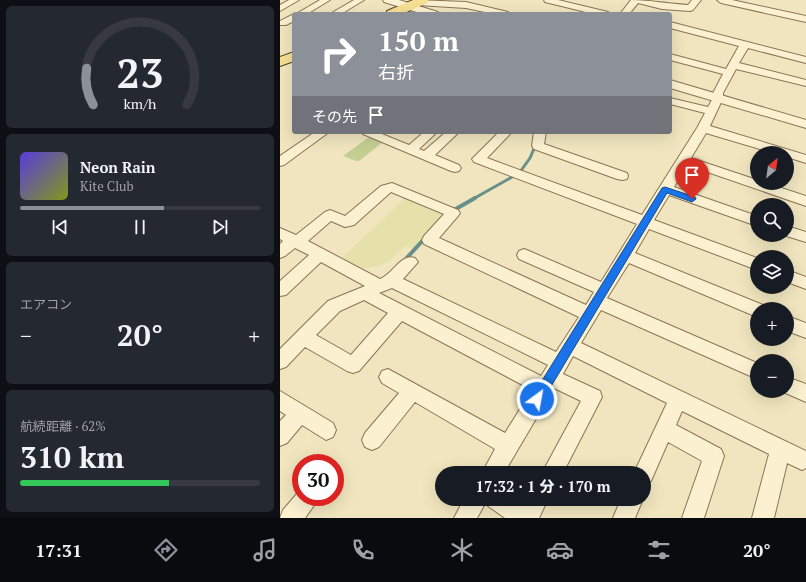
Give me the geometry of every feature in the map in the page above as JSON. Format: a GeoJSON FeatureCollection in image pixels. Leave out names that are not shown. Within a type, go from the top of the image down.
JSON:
{"type":"FeatureCollection","features":[{"type":"Feature","properties":{"kind":"main road"},"geometry":{"type":"LineString","coordinates":[[396,12],[416,3]]}},
{"type":"Feature","properties":{"kind":"main road"},"geometry":{"type":"LineString","coordinates":[[280,62],[292,57]]}},
{"type":"Feature","properties":{"kind":"street"},"geometry":{"type":"LineString","coordinates":[[280,8],[295,0]]}},
{"type":"Feature","properties":{"kind":"street"},"geometry":{"type":"LineString","coordinates":[[304,12],[326,0]]}},
{"type":"Feature","properties":{"kind":"street"},"geometry":{"type":"LineString","coordinates":[[338,12],[360,0]]}},
{"type":"Feature","properties":{"kind":"street"},"geometry":{"type":"LineString","coordinates":[[388,0],[416,3],[466,5],[496,12]]}},
{"type":"Feature","properties":{"kind":"street"},"geometry":{"type":"LineString","coordinates":[[548,0],[597,12]]}},
{"type":"Feature","properties":{"kind":"street"},"geometry":{"type":"LineString","coordinates":[[626,12],[636,0],[662,6],[690,8],[695,0]]}},
{"type":"Feature","properties":{"kind":"street"},"geometry":{"type":"LineString","coordinates":[[721,0],[806,19]]}},
{"type":"Feature","properties":{"kind":"street"},"geometry":{"type":"LineString","coordinates":[[416,3],[431,12]]}},
{"type":"Feature","properties":{"kind":"street"},"geometry":{"type":"LineString","coordinates":[[672,26],[806,60]]}},
{"type":"Feature","properties":{"kind":"street"},"geometry":{"type":"LineString","coordinates":[[496,466],[703,128],[718,98],[718,93],[745,44]]}},
{"type":"Feature","properties":{"kind":"street"},"geometry":{"type":"LineString","coordinates":[[672,57],[806,83]]}},
{"type":"Feature","properties":{"kind":"street"},"geometry":{"type":"LineString","coordinates":[[672,85],[806,124]]}},
{"type":"Feature","properties":{"kind":"street"},"geometry":{"type":"LineString","coordinates":[[672,101],[712,111]]}},
{"type":"Feature","properties":{"kind":"street"},"geometry":{"type":"LineString","coordinates":[[703,128],[763,146]]}},
{"type":"Feature","properties":{"kind":"street"},"geometry":{"type":"LineString","coordinates":[[280,162],[320,134]]}},
{"type":"Feature","properties":{"kind":"street"},"geometry":{"type":"LineString","coordinates":[[378,134],[389,136],[410,150],[455,168]]}},
{"type":"Feature","properties":{"kind":"street"},"geometry":{"type":"LineString","coordinates":[[410,150],[429,134]]}},
{"type":"Feature","properties":{"kind":"street"},"geometry":{"type":"LineString","coordinates":[[426,156],[451,134]]}},
{"type":"Feature","properties":{"kind":"street"},"geometry":{"type":"LineString","coordinates":[[504,134],[478,159],[750,261]]}},
{"type":"Feature","properties":{"kind":"street"},"geometry":{"type":"LineString","coordinates":[[540,134],[538,146],[622,176]]}},
{"type":"Feature","properties":{"kind":"street"},"geometry":{"type":"LineString","coordinates":[[794,155],[806,159]]}},
{"type":"Feature","properties":{"kind":"street"},"geometry":{"type":"LineString","coordinates":[[683,160],[806,201]]}},
{"type":"Feature","properties":{"kind":"street"},"geometry":{"type":"LineString","coordinates":[[280,252],[330,216],[345,222],[349,221],[386,189],[392,187],[453,213],[429,240],[597,302],[750,369]]}},
{"type":"Feature","properties":{"kind":"street"},"geometry":{"type":"LineString","coordinates":[[665,190],[750,219]]}},
{"type":"Feature","properties":{"kind":"street"},"geometry":{"type":"LineString","coordinates":[[280,233],[378,286],[593,397],[556,466]]}},
{"type":"Feature","properties":{"kind":"street"},"geometry":{"type":"LineString","coordinates":[[794,233],[806,237]]}},
{"type":"Feature","properties":{"kind":"street"},"geometry":{"type":"LineString","coordinates":[[280,290],[320,254]]}},
{"type":"Feature","properties":{"kind":"street"},"geometry":{"type":"LineString","coordinates":[[524,255],[597,302]]}},
{"type":"Feature","properties":{"kind":"street"},"geometry":{"type":"LineString","coordinates":[[625,255],[750,307]]}},
{"type":"Feature","properties":{"kind":"street"},"geometry":{"type":"LineString","coordinates":[[280,361],[334,306],[378,286],[410,262]]}},
{"type":"Feature","properties":{"kind":"street"},"geometry":{"type":"LineString","coordinates":[[794,279],[806,283]]}},
{"type":"Feature","properties":{"kind":"street"},"geometry":{"type":"LineString","coordinates":[[378,286],[399,312],[552,375]]}},
{"type":"Feature","properties":{"kind":"street"},"geometry":{"type":"LineString","coordinates":[[304,337],[353,365],[399,312]]}},
{"type":"Feature","properties":{"kind":"street"},"geometry":{"type":"LineString","coordinates":[[794,326],[806,331]]}},
{"type":"Feature","properties":{"kind":"street"},"geometry":{"type":"LineString","coordinates":[[570,346],[802,460]]}},
{"type":"Feature","properties":{"kind":"street"},"geometry":{"type":"LineString","coordinates":[[388,377],[509,446]]}},
{"type":"Feature","properties":{"kind":"street"},"geometry":{"type":"LineString","coordinates":[[794,388],[806,393]]}},
{"type":"Feature","properties":{"kind":"street"},"geometry":{"type":"LineString","coordinates":[[372,440],[412,391]]}},
{"type":"Feature","properties":{"kind":"street"},"geometry":{"type":"LineString","coordinates":[[648,466],[678,399]]}},
{"type":"Feature","properties":{"kind":"street"},"geometry":{"type":"LineString","coordinates":[[280,400],[326,430]]}},
{"type":"Feature","properties":{"kind":"street"},"geometry":{"type":"LineString","coordinates":[[280,436],[300,413]]}},
{"type":"Feature","properties":{"kind":"street"},"geometry":{"type":"LineString","coordinates":[[664,430],[714,456],[693,518]]}},
{"type":"Feature","properties":{"kind":"street"},"geometry":{"type":"LineString","coordinates":[[763,518],[780,449]]}},
{"type":"Feature","properties":{"kind":"street"},"geometry":{"type":"LineString","coordinates":[[291,518],[301,506]]}},
{"type":"Feature","properties":{"kind":"street"},"geometry":{"type":"LineString","coordinates":[[465,518],[472,506]]}},
{"type":"Feature","properties":{"kind":"street"},"geometry":{"type":"LineString","coordinates":[[506,506],[526,518],[533,506]]}},
{"type":"Feature","properties":{"kind":"street"},"geometry":{"type":"LineString","coordinates":[[624,518],[629,506]]}},
{"type":"Feature","properties":{"kind":"shaded area"},"geometry":{"type":"Polygon","coordinates":[[[406,197],[446,214],[412,249],[405,246],[389,261],[379,266],[363,268],[342,258],[406,197]]]}},
{"type":"Feature","properties":{"kind":"green space"},"geometry":{"type":"Polygon","coordinates":[[[369,137],[383,142],[359,161],[343,156],[369,137]]]}},
{"type":"Feature","properties":{"kind":"waterway"},"geometry":{"type":"LineString","coordinates":[[520,172],[530,158],[536,144]]}},
{"type":"Feature","properties":{"kind":"waterway"},"geometry":{"type":"LineString","coordinates":[[473,199],[512,177]]}},
{"type":"Feature","properties":{"kind":"waterway"},"geometry":{"type":"LineString","coordinates":[[454,210],[475,198]]}},
{"type":"Feature","properties":{"kind":"waterway"},"geometry":{"type":"LineString","coordinates":[[404,261],[425,238]]}},
{"type":"Feature","properties":{"kind":"route"},"geometry":{"type":"LineString","coordinates":[[537,399],[665,190],[692,199]]}}]}
